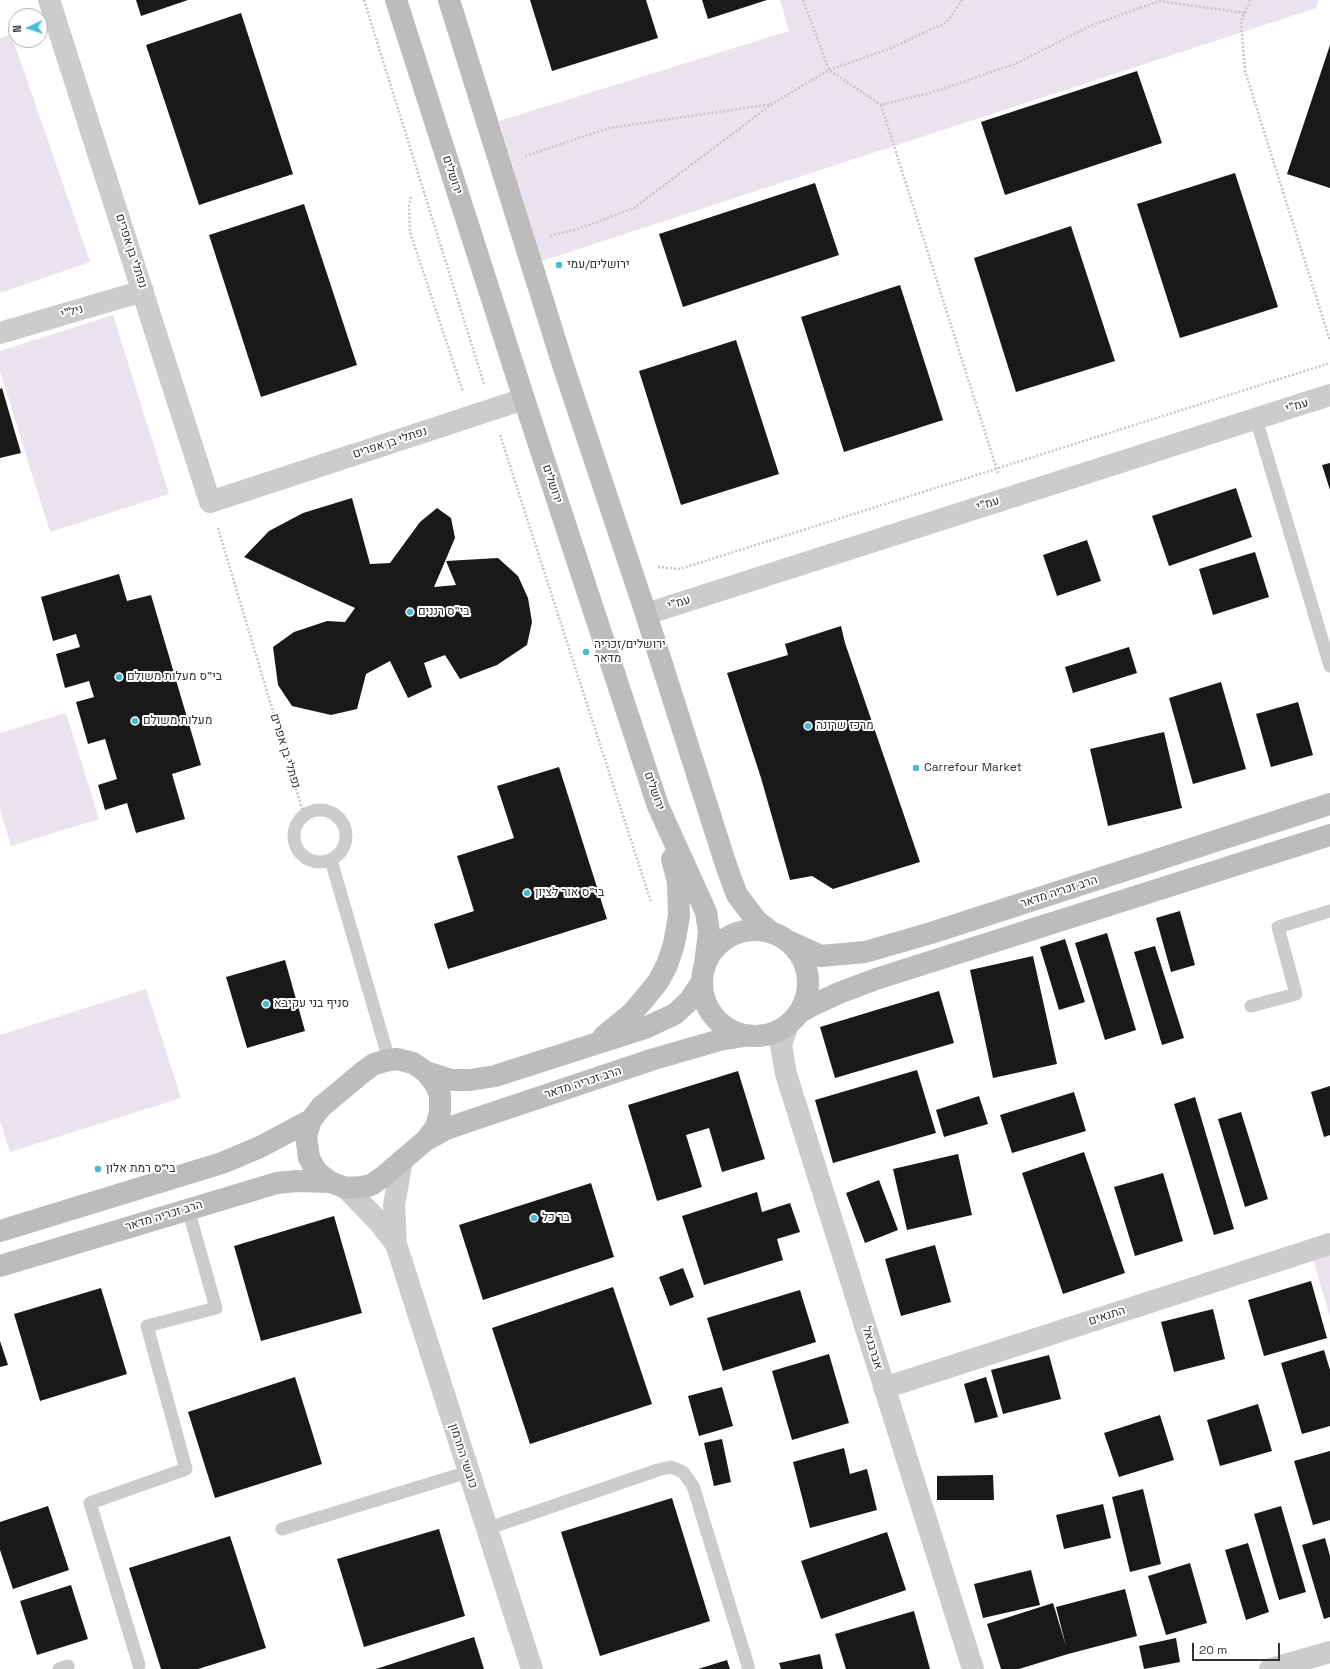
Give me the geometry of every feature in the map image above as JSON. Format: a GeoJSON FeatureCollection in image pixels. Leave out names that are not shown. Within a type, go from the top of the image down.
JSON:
{"type":"FeatureCollection","features":[{"type":"Feature","properties":{"kind":"street","name":"נפתלי בן אפרים"},"geometry":{"type":"LineString","coordinates":[[49,0],[210,502],[524,399]]}},
{"type":"Feature","properties":{"kind":"street","name":"ירושלים"},"geometry":{"type":"LineString","coordinates":[[396,0],[524,399],[658,806],[706,912],[709,932],[704,973]]}},
{"type":"Feature","properties":{"kind":"street"},"geometry":{"type":"LineString","coordinates":[[448,0],[526,242],[563,365],[737,895],[757,921],[799,952],[806,967],[809,983],[806,999],[793,1020]]}},
{"type":"Feature","properties":{"kind":"street","name":"ניל\"י"},"geometry":{"type":"LineString","coordinates":[[0,333],[143,291]]}},
{"type":"Feature","properties":{"kind":"street","name":"עמ\"י"},"geometry":{"type":"LineString","coordinates":[[646,614],[1330,395]]}},
{"type":"Feature","properties":{"kind":"street","name":"הרב זכריה מדאר"},"geometry":{"type":"LineString","coordinates":[[779,936],[821,956],[865,952],[931,933],[1330,804]]}},
{"type":"Feature","properties":{"kind":"street"},"geometry":{"type":"LineString","coordinates":[[596,1043],[632,1013],[654,987],[667,965],[674,944],[679,916],[678,882],[658,806]]}},
{"type":"Feature","properties":{"kind":"street"},"geometry":{"type":"LineString","coordinates":[[704,973],[703,997],[709,1011],[718,1022],[744,1036],[766,1036],[793,1020],[813,1004],[876,979],[1330,835]]}},
{"type":"Feature","properties":{"kind":"street"},"geometry":{"type":"LineString","coordinates":[[426,1072],[435,1084],[440,1095],[440,1112],[436,1126],[426,1140],[384,1176],[371,1184],[362,1187],[338,1185],[317,1172],[309,1158],[306,1136],[311,1120],[321,1107],[374,1064],[389,1060],[413,1063],[426,1072],[451,1080],[470,1080],[495,1076],[645,1028],[675,1014],[689,1001],[704,973],[713,950],[725,939],[739,932],[755,930],[779,936]]}},
{"type":"Feature","properties":{"kind":"street","name":"אברבנאל"},"geometry":{"type":"LineString","coordinates":[[793,1020],[781,1045],[786,1074],[973,1669]]}},
{"type":"Feature","properties":{"kind":"street","name":"הרב זכריה מדאר"},"geometry":{"type":"LineString","coordinates":[[426,1140],[446,1129],[647,1062],[720,1040],[744,1036]]}},
{"type":"Feature","properties":{"kind":"street"},"geometry":{"type":"LineString","coordinates":[[0,1231],[222,1163],[260,1147],[311,1120]]}},
{"type":"Feature","properties":{"kind":"street","name":"כובשי החרמון"},"geometry":{"type":"LineString","coordinates":[[402,1160],[394,1205],[396,1244],[532,1669]]}},
{"type":"Feature","properties":{"kind":"street","name":"הרב זכריה מדאר"},"geometry":{"type":"LineString","coordinates":[[0,1266],[277,1183],[298,1181],[338,1185]]}},
{"type":"Feature","properties":{"kind":"street","name":"כובשי החרמון"},"geometry":{"type":"LineString","coordinates":[[338,1185],[378,1221],[396,1244]]}},
{"type":"Feature","properties":{"kind":"street","name":"התנאים"},"geometry":{"type":"LineString","coordinates":[[884,1388],[1330,1244]]}},
{"type":"Feature","properties":{"kind":"street"},"geometry":{"type":"LineString","coordinates":[[1270,1669],[1330,1652]]}},
{"type":"Feature","properties":{"kind":"lane"},"geometry":{"type":"LineString","coordinates":[[1256,418],[1330,666]]}},
{"type":"Feature","properties":{"kind":"lane"},"geometry":{"type":"LineString","coordinates":[[325,810],[334,814],[345,828],[346,838],[344,848],[339,855],[331,860],[321,863],[312,862],[304,858],[294,842],[294,830],[298,821],[304,815],[312,811],[325,810]]}},
{"type":"Feature","properties":{"kind":"lane"},"geometry":{"type":"LineString","coordinates":[[331,860],[389,1060]]}},
{"type":"Feature","properties":{"kind":"lane"},"geometry":{"type":"LineString","coordinates":[[1251,1006],[1296,994],[1278,927],[1330,911]]}},
{"type":"Feature","properties":{"kind":"lane"},"geometry":{"type":"LineString","coordinates":[[139,1665],[90,1503],[186,1469],[147,1326],[216,1308],[188,1209]]}},
{"type":"Feature","properties":{"kind":"lane"},"geometry":{"type":"LineString","coordinates":[[486,1528],[658,1470],[671,1467],[683,1472],[693,1486],[749,1669]]}},
{"type":"Feature","properties":{"kind":"lane"},"geometry":{"type":"LineString","coordinates":[[282,1529],[468,1472]]}},
{"type":"Feature","properties":{"kind":"path"},"geometry":{"type":"LineString","coordinates":[[364,0],[482,413]]}},
{"type":"Feature","properties":{"kind":"path"},"geometry":{"type":"LineString","coordinates":[[803,0],[829,70],[881,105],[1006,499]]}},
{"type":"Feature","properties":{"kind":"path"},"geometry":{"type":"LineString","coordinates":[[526,242],[578,230],[634,208],[772,104],[829,70],[889,49],[947,22],[962,0]]}},
{"type":"Feature","properties":{"kind":"path"},"geometry":{"type":"LineString","coordinates":[[1250,0],[1241,22],[1245,71],[1330,341]]}},
{"type":"Feature","properties":{"kind":"path"},"geometry":{"type":"LineString","coordinates":[[881,105],[930,93],[1015,64],[1090,26],[1159,1],[1245,13]]}},
{"type":"Feature","properties":{"kind":"path"},"geometry":{"type":"LineString","coordinates":[[522,157],[609,128],[772,104]]}},
{"type":"Feature","properties":{"kind":"path"},"geometry":{"type":"LineString","coordinates":[[411,197],[409,205],[410,232],[482,413],[653,909]]}},
{"type":"Feature","properties":{"kind":"path"},"geometry":{"type":"LineString","coordinates":[[629,565],[680,569],[1330,363]]}},
{"type":"Feature","properties":{"kind":"path","name":"נפתלי בן אפרים"},"geometry":{"type":"LineString","coordinates":[[210,502],[304,815]]}},
{"type":"Feature","properties":{"kind":"shaded area"},"geometry":{"type":"Polygon","coordinates":[[[780,0],[1319,0],[1316,8],[542,261],[499,121],[789,31],[780,0]]]}},
{"type":"Feature","properties":{"kind":"shaded area"},"geometry":{"type":"Polygon","coordinates":[[[8,35],[8,48],[16,48],[90,262],[0,293],[0,38],[8,35]]]}},
{"type":"Feature","properties":{"kind":"shaded area"},"geometry":{"type":"Polygon","coordinates":[[[113,315],[169,494],[50,532],[0,371],[0,351],[113,315]]]}},
{"type":"Feature","properties":{"kind":"shaded area"},"geometry":{"type":"Polygon","coordinates":[[[66,713],[99,819],[11,846],[0,810],[0,733],[66,713]]]}},
{"type":"Feature","properties":{"kind":"shaded area"},"geometry":{"type":"Polygon","coordinates":[[[146,989],[181,1098],[10,1152],[0,1121],[0,1035],[146,989]]]}},
{"type":"Feature","properties":{"kind":"shaded area"},"geometry":{"type":"Polygon","coordinates":[[[1330,1253],[1330,1317],[1313,1259],[1330,1253]]]}},
{"type":"Feature","properties":{"kind":"building"},"geometry":{"type":"Polygon","coordinates":[[[136,0],[188,0],[141,16],[136,0]]]}},
{"type":"Feature","properties":{"kind":"building"},"geometry":{"type":"Polygon","coordinates":[[[530,0],[646,0],[658,38],[552,71],[530,0]]]}},
{"type":"Feature","properties":{"kind":"building"},"geometry":{"type":"Polygon","coordinates":[[[702,0],[767,0],[708,19],[702,0]]]}},
{"type":"Feature","properties":{"kind":"building"},"geometry":{"type":"Polygon","coordinates":[[[241,13],[293,174],[199,205],[146,45],[241,13]]]}},
{"type":"Feature","properties":{"kind":"building"},"geometry":{"type":"Polygon","coordinates":[[[1330,45],[1330,188],[1287,174],[1330,45]]]}},
{"type":"Feature","properties":{"kind":"building"},"geometry":{"type":"Polygon","coordinates":[[[1137,71],[1162,143],[1005,195],[981,122],[1137,71]]]}},
{"type":"Feature","properties":{"kind":"building"},"geometry":{"type":"Polygon","coordinates":[[[1235,173],[1278,307],[1180,338],[1137,204],[1235,173]]]}},
{"type":"Feature","properties":{"kind":"building"},"geometry":{"type":"Polygon","coordinates":[[[815,183],[839,255],[683,307],[659,234],[815,183]]]}},
{"type":"Feature","properties":{"kind":"building"},"geometry":{"type":"Polygon","coordinates":[[[304,204],[357,365],[261,397],[209,235],[304,204]]]}},
{"type":"Feature","properties":{"kind":"building"},"geometry":{"type":"Polygon","coordinates":[[[1071,226],[1115,361],[1016,392],[974,258],[1071,226]]]}},
{"type":"Feature","properties":{"kind":"building"},"geometry":{"type":"Polygon","coordinates":[[[900,285],[943,420],[844,452],[801,317],[900,285]]]}},
{"type":"Feature","properties":{"kind":"building"},"geometry":{"type":"Polygon","coordinates":[[[736,340],[779,474],[681,505],[639,371],[736,340]]]}},
{"type":"Feature","properties":{"kind":"building"},"geometry":{"type":"Polygon","coordinates":[[[2,388],[21,453],[0,458],[0,389],[2,388]]]}},
{"type":"Feature","properties":{"kind":"building"},"geometry":{"type":"Polygon","coordinates":[[[1330,463],[1330,490],[1322,465],[1330,463]]]}},
{"type":"Feature","properties":{"kind":"building"},"geometry":{"type":"Polygon","coordinates":[[[1236,488],[1252,537],[1169,566],[1152,516],[1236,488]]]}},
{"type":"Feature","properties":{"kind":"building","name":"בי\"ס רננים"},"geometry":{"type":"Polygon","coordinates":[[[352,498],[370,564],[390,563],[420,522],[437,508],[451,518],[455,538],[434,587],[456,585],[446,561],[498,558],[518,576],[528,598],[532,622],[527,645],[497,665],[460,679],[445,655],[424,663],[432,687],[408,698],[390,661],[366,674],[357,709],[331,715],[292,706],[278,685],[273,647],[294,632],[327,621],[345,622],[355,608],[244,557],[269,531],[303,513],[352,498]]]}},
{"type":"Feature","properties":{"kind":"building"},"geometry":{"type":"Polygon","coordinates":[[[1087,540],[1101,581],[1057,596],[1043,555],[1087,540]]]}},
{"type":"Feature","properties":{"kind":"building"},"geometry":{"type":"Polygon","coordinates":[[[1255,552],[1269,597],[1213,615],[1199,569],[1255,552]]]}},
{"type":"Feature","properties":{"kind":"building","name":"מעלות משולם"},"geometry":{"type":"Polygon","coordinates":[[[119,574],[127,601],[151,595],[201,765],[172,774],[185,819],[136,833],[127,803],[105,810],[98,785],[117,779],[105,739],[88,744],[76,702],[94,697],[89,681],[65,688],[56,654],[80,647],[76,634],[53,641],[41,597],[119,574]]]}},
{"type":"Feature","properties":{"kind":"building","name":"מרכז שרונה"},"geometry":{"type":"Polygon","coordinates":[[[841,626],[845,643],[920,862],[833,889],[812,876],[790,880],[761,778],[727,673],[788,655],[785,644],[841,626]]]}},
{"type":"Feature","properties":{"kind":"building"},"geometry":{"type":"Polygon","coordinates":[[[1129,647],[1137,673],[1073,693],[1065,667],[1129,647]]]}},
{"type":"Feature","properties":{"kind":"building"},"geometry":{"type":"Polygon","coordinates":[[[1221,682],[1246,769],[1193,784],[1169,698],[1221,682]]]}},
{"type":"Feature","properties":{"kind":"building"},"geometry":{"type":"Polygon","coordinates":[[[1298,702],[1313,755],[1271,767],[1256,714],[1298,702]]]}},
{"type":"Feature","properties":{"kind":"building"},"geometry":{"type":"Polygon","coordinates":[[[1164,732],[1182,808],[1108,826],[1090,749],[1164,732]]]}},
{"type":"Feature","properties":{"kind":"building","name":"בי\"ס אור לציון"},"geometry":{"type":"Polygon","coordinates":[[[559,767],[607,919],[448,969],[434,924],[474,911],[457,856],[514,838],[497,786],[559,767]]]}},
{"type":"Feature","properties":{"kind":"building"},"geometry":{"type":"Polygon","coordinates":[[[1180,911],[1195,965],[1171,972],[1156,918],[1180,911]]]}},
{"type":"Feature","properties":{"kind":"building"},"geometry":{"type":"Polygon","coordinates":[[[1107,933],[1136,1030],[1105,1040],[1075,943],[1107,933]]]}},
{"type":"Feature","properties":{"kind":"building"},"geometry":{"type":"Polygon","coordinates":[[[1065,939],[1085,1002],[1059,1010],[1040,947],[1065,939]]]}},
{"type":"Feature","properties":{"kind":"building"},"geometry":{"type":"Polygon","coordinates":[[[1155,946],[1184,1038],[1162,1045],[1134,952],[1155,946]]]}},
{"type":"Feature","properties":{"kind":"building"},"geometry":{"type":"Polygon","coordinates":[[[1033,956],[1057,1064],[993,1078],[970,970],[1033,956]]]}},
{"type":"Feature","properties":{"kind":"building","name":"סניף בני עקיבא"},"geometry":{"type":"Polygon","coordinates":[[[285,960],[305,1031],[247,1048],[226,977],[285,960]]]}},
{"type":"Feature","properties":{"kind":"building"},"geometry":{"type":"Polygon","coordinates":[[[939,991],[954,1043],[835,1078],[820,1027],[939,991]]]}},
{"type":"Feature","properties":{"kind":"building"},"geometry":{"type":"Polygon","coordinates":[[[917,1070],[936,1133],[833,1163],[815,1100],[917,1070]]]}},
{"type":"Feature","properties":{"kind":"building"},"geometry":{"type":"Polygon","coordinates":[[[738,1071],[765,1159],[722,1172],[709,1128],[686,1135],[702,1187],[657,1201],[628,1105],[738,1071]]]}},
{"type":"Feature","properties":{"kind":"building"},"geometry":{"type":"Polygon","coordinates":[[[1330,1086],[1330,1135],[1324,1137],[1311,1092],[1330,1086]]]}},
{"type":"Feature","properties":{"kind":"building"},"geometry":{"type":"Polygon","coordinates":[[[1074,1092],[1086,1131],[1012,1153],[1000,1115],[1074,1092]]]}},
{"type":"Feature","properties":{"kind":"building"},"geometry":{"type":"Polygon","coordinates":[[[979,1096],[988,1124],[944,1137],[936,1110],[979,1096]]]}},
{"type":"Feature","properties":{"kind":"building"},"geometry":{"type":"Polygon","coordinates":[[[1195,1097],[1234,1229],[1214,1235],[1174,1104],[1195,1097]]]}},
{"type":"Feature","properties":{"kind":"building"},"geometry":{"type":"Polygon","coordinates":[[[1241,1112],[1268,1199],[1245,1207],[1218,1119],[1241,1112]]]}},
{"type":"Feature","properties":{"kind":"building"},"geometry":{"type":"Polygon","coordinates":[[[1084,1152],[1125,1273],[1063,1294],[1022,1173],[1084,1152]]]}},
{"type":"Feature","properties":{"kind":"building"},"geometry":{"type":"Polygon","coordinates":[[[958,1154],[972,1215],[907,1230],[893,1169],[958,1154]]]}},
{"type":"Feature","properties":{"kind":"building"},"geometry":{"type":"Polygon","coordinates":[[[1163,1173],[1183,1241],[1135,1256],[1114,1187],[1163,1173]]]}},
{"type":"Feature","properties":{"kind":"building"},"geometry":{"type":"Polygon","coordinates":[[[879,1180],[898,1230],[865,1243],[846,1193],[879,1180]]]}},
{"type":"Feature","properties":{"kind":"building"},"geometry":{"type":"Polygon","coordinates":[[[591,1183],[614,1257],[483,1300],[459,1225],[591,1183]]]}},
{"type":"Feature","properties":{"kind":"building"},"geometry":{"type":"Polygon","coordinates":[[[757,1192],[762,1212],[790,1203],[800,1232],[777,1239],[783,1260],[704,1285],[682,1216],[757,1192]]]}},
{"type":"Feature","properties":{"kind":"building"},"geometry":{"type":"Polygon","coordinates":[[[334,1216],[362,1313],[261,1341],[234,1246],[334,1216]]]}},
{"type":"Feature","properties":{"kind":"building"},"geometry":{"type":"Polygon","coordinates":[[[935,1245],[951,1302],[901,1316],[885,1259],[935,1245]]]}},
{"type":"Feature","properties":{"kind":"building"},"geometry":{"type":"Polygon","coordinates":[[[683,1268],[694,1297],[670,1306],[659,1277],[683,1268]]]}},
{"type":"Feature","properties":{"kind":"building"},"geometry":{"type":"Polygon","coordinates":[[[1311,1281],[1327,1338],[1264,1356],[1248,1300],[1311,1281]]]}},
{"type":"Feature","properties":{"kind":"building"},"geometry":{"type":"Polygon","coordinates":[[[613,1287],[652,1404],[530,1444],[492,1328],[613,1287]]]}},
{"type":"Feature","properties":{"kind":"building"},"geometry":{"type":"Polygon","coordinates":[[[101,1288],[127,1374],[40,1401],[14,1314],[101,1288]]]}},
{"type":"Feature","properties":{"kind":"building"},"geometry":{"type":"Polygon","coordinates":[[[800,1290],[816,1342],[723,1371],[707,1318],[800,1290]]]}},
{"type":"Feature","properties":{"kind":"building"},"geometry":{"type":"Polygon","coordinates":[[[1213,1309],[1225,1359],[1174,1372],[1161,1322],[1213,1309]]]}},
{"type":"Feature","properties":{"kind":"building"},"geometry":{"type":"Polygon","coordinates":[[[0,1341],[8,1365],[0,1367],[0,1341]]]}},
{"type":"Feature","properties":{"kind":"building"},"geometry":{"type":"Polygon","coordinates":[[[1324,1350],[1330,1370],[1330,1426],[1302,1434],[1281,1363],[1324,1350]]]}},
{"type":"Feature","properties":{"kind":"building"},"geometry":{"type":"Polygon","coordinates":[[[829,1354],[849,1423],[792,1440],[772,1371],[829,1354]]]}},
{"type":"Feature","properties":{"kind":"building"},"geometry":{"type":"Polygon","coordinates":[[[1049,1355],[1061,1399],[1003,1414],[991,1370],[1049,1355]]]}},
{"type":"Feature","properties":{"kind":"building"},"geometry":{"type":"Polygon","coordinates":[[[295,1377],[322,1464],[215,1498],[188,1412],[295,1377]]]}},
{"type":"Feature","properties":{"kind":"building"},"geometry":{"type":"Polygon","coordinates":[[[986,1377],[998,1417],[975,1423],[964,1384],[986,1377]]]}},
{"type":"Feature","properties":{"kind":"building"},"geometry":{"type":"Polygon","coordinates":[[[722,1387],[733,1426],[699,1436],[688,1396],[722,1387]]]}},
{"type":"Feature","properties":{"kind":"building"},"geometry":{"type":"Polygon","coordinates":[[[1258,1404],[1272,1451],[1220,1466],[1207,1420],[1258,1404]]]}},
{"type":"Feature","properties":{"kind":"building"},"geometry":{"type":"Polygon","coordinates":[[[1160,1415],[1174,1460],[1119,1477],[1104,1433],[1160,1415]]]}},
{"type":"Feature","properties":{"kind":"building"},"geometry":{"type":"Polygon","coordinates":[[[722,1439],[731,1482],[714,1486],[704,1443],[722,1439]]]}},
{"type":"Feature","properties":{"kind":"building"},"geometry":{"type":"Polygon","coordinates":[[[844,1448],[850,1474],[867,1469],[877,1510],[810,1528],[793,1462],[844,1448]]]}},
{"type":"Feature","properties":{"kind":"building"},"geometry":{"type":"Polygon","coordinates":[[[1330,1451],[1330,1520],[1313,1525],[1294,1461],[1330,1451]]]}},
{"type":"Feature","properties":{"kind":"building"},"geometry":{"type":"Polygon","coordinates":[[[993,1475],[994,1500],[937,1500],[937,1476],[993,1475]]]}},
{"type":"Feature","properties":{"kind":"building"},"geometry":{"type":"Polygon","coordinates":[[[1143,1489],[1161,1564],[1130,1572],[1112,1497],[1143,1489]]]}},
{"type":"Feature","properties":{"kind":"building"},"geometry":{"type":"Polygon","coordinates":[[[672,1498],[710,1621],[600,1656],[561,1532],[672,1498]]]}},
{"type":"Feature","properties":{"kind":"building"},"geometry":{"type":"Polygon","coordinates":[[[1103,1504],[1111,1538],[1064,1549],[1056,1515],[1103,1504]]]}},
{"type":"Feature","properties":{"kind":"building"},"geometry":{"type":"Polygon","coordinates":[[[48,1506],[69,1570],[13,1589],[0,1550],[0,1522],[48,1506]]]}},
{"type":"Feature","properties":{"kind":"building"},"geometry":{"type":"Polygon","coordinates":[[[1281,1506],[1306,1592],[1279,1600],[1254,1514],[1281,1506]]]}},
{"type":"Feature","properties":{"kind":"building"},"geometry":{"type":"Polygon","coordinates":[[[439,1529],[465,1616],[364,1647],[337,1559],[439,1529]]]}},
{"type":"Feature","properties":{"kind":"building"},"geometry":{"type":"Polygon","coordinates":[[[887,1532],[906,1590],[821,1619],[801,1561],[887,1532]]]}},
{"type":"Feature","properties":{"kind":"building"},"geometry":{"type":"Polygon","coordinates":[[[230,1536],[266,1648],[198,1669],[161,1669],[129,1568],[230,1536]]]}},
{"type":"Feature","properties":{"kind":"building"},"geometry":{"type":"Polygon","coordinates":[[[1325,1538],[1330,1556],[1330,1617],[1324,1619],[1302,1545],[1325,1538]]]}},
{"type":"Feature","properties":{"kind":"building"},"geometry":{"type":"Polygon","coordinates":[[[1248,1543],[1269,1612],[1246,1620],[1225,1550],[1248,1543]]]}},
{"type":"Feature","properties":{"kind":"building"},"geometry":{"type":"Polygon","coordinates":[[[1190,1563],[1207,1623],[1166,1635],[1148,1576],[1190,1563]]]}},
{"type":"Feature","properties":{"kind":"building"},"geometry":{"type":"Polygon","coordinates":[[[1031,1570],[1040,1605],[983,1618],[974,1584],[1031,1570]]]}},
{"type":"Feature","properties":{"kind":"building"},"geometry":{"type":"Polygon","coordinates":[[[71,1585],[88,1639],[37,1655],[20,1601],[71,1585]]]}},
{"type":"Feature","properties":{"kind":"building"},"geometry":{"type":"Polygon","coordinates":[[[1125,1589],[1137,1636],[1068,1654],[1019,1669],[1001,1669],[987,1624],[1053,1603],[1066,1646],[1056,1607],[1125,1589]]]}},
{"type":"Feature","properties":{"kind":"building"},"geometry":{"type":"Polygon","coordinates":[[[914,1611],[930,1669],[846,1669],[835,1634],[914,1611]]]}},
{"type":"Feature","properties":{"kind":"building"},"geometry":{"type":"Polygon","coordinates":[[[474,1637],[484,1669],[376,1669],[474,1637]]]}},
{"type":"Feature","properties":{"kind":"building"},"geometry":{"type":"Polygon","coordinates":[[[1176,1638],[1180,1662],[1144,1669],[1139,1646],[1176,1638]]]}},
{"type":"Feature","properties":{"kind":"building"},"geometry":{"type":"Polygon","coordinates":[[[820,1654],[823,1669],[781,1669],[779,1663],[820,1654]]]}},
{"type":"Feature","properties":{"kind":"building"},"geometry":{"type":"Polygon","coordinates":[[[727,1660],[730,1669],[698,1669],[727,1660]]]}},
{"type":"Feature","properties":{"kind":"place","name":"ירושלים/עמי"},"geometry":{"type":"Point","coordinates":[559,265]}},
{"type":"Feature","properties":{"kind":"place","name":"בי\"ס רננים"},"geometry":{"type":"Point","coordinates":[410,612]}},
{"type":"Feature","properties":{"kind":"place","name":"ירושלים/זכריה מדאר"},"geometry":{"type":"Point","coordinates":[586,652]}},
{"type":"Feature","properties":{"kind":"place","name":"בי\"ס מעלות משולם"},"geometry":{"type":"Point","coordinates":[119,677]}},
{"type":"Feature","properties":{"kind":"place","name":"מעלות משולם"},"geometry":{"type":"Point","coordinates":[135,721]}},
{"type":"Feature","properties":{"kind":"place","name":"מרכז שרונה"},"geometry":{"type":"Point","coordinates":[808,726]}},
{"type":"Feature","properties":{"kind":"place","name":"Carrefour Market"},"geometry":{"type":"Point","coordinates":[916,768]}},
{"type":"Feature","properties":{"kind":"place","name":"בי\"ס אור לציון"},"geometry":{"type":"Point","coordinates":[527,893]}},
{"type":"Feature","properties":{"kind":"place","name":"סניף בני עקיבא"},"geometry":{"type":"Point","coordinates":[266,1004]}},
{"type":"Feature","properties":{"kind":"place","name":"בי״ס רמת אלון"},"geometry":{"type":"Point","coordinates":[98,1169]}},
{"type":"Feature","properties":{"kind":"place","name":"בר כל"},"geometry":{"type":"Point","coordinates":[534,1218]}}]}
